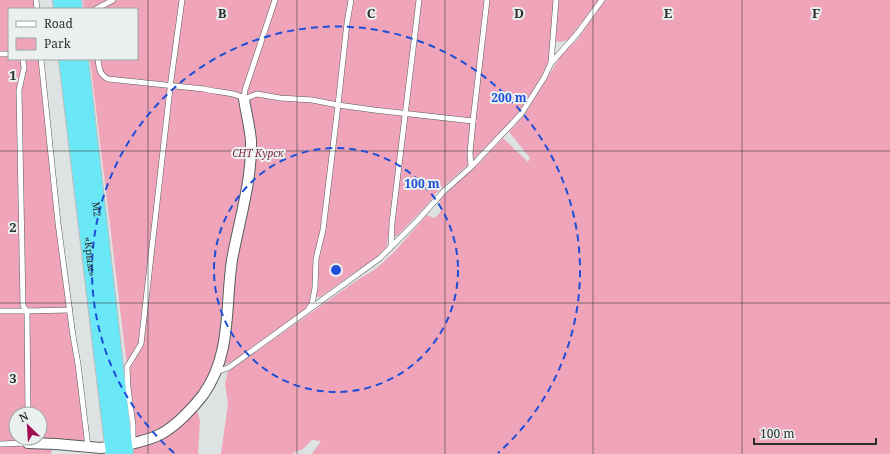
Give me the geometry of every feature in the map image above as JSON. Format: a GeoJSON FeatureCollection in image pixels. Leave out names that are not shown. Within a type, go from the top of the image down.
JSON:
{"type":"FeatureCollection","features":[{"type":"Feature","properties":{"kind":"highway","name":"«Крым»"},"geometry":{"type":"LineString","coordinates":[[67,60],[122,449]]}},
{"type":"Feature","properties":{"kind":"highway","name":"М2"},"geometry":{"type":"LineString","coordinates":[[80,60],[122,449]]}},
{"type":"Feature","properties":{"kind":"street"},"geometry":{"type":"LineString","coordinates":[[48,443],[122,449],[160,434],[169,429],[192,408],[203,395],[216,373],[228,320],[228,294],[232,262],[250,166],[250,130],[244,99]]}},
{"type":"Feature","properties":{"kind":"street"},"geometry":{"type":"LineString","coordinates":[[71,454],[86,447]]}},
{"type":"Feature","properties":{"kind":"lane"},"geometry":{"type":"LineString","coordinates":[[98,8],[113,0]]}},
{"type":"Feature","properties":{"kind":"lane"},"geometry":{"type":"LineString","coordinates":[[122,449],[133,425],[127,367],[141,344],[170,86],[182,0]]}},
{"type":"Feature","properties":{"kind":"lane"},"geometry":{"type":"LineString","coordinates":[[244,99],[246,85],[275,0]]}},
{"type":"Feature","properties":{"kind":"lane"},"geometry":{"type":"LineString","coordinates":[[306,312],[312,304],[316,259],[322,230],[351,0]]}},
{"type":"Feature","properties":{"kind":"lane"},"geometry":{"type":"LineString","coordinates":[[391,247],[392,223],[419,0]]}},
{"type":"Feature","properties":{"kind":"lane"},"geometry":{"type":"LineString","coordinates":[[471,167],[470,153],[473,121],[487,0]]}},
{"type":"Feature","properties":{"kind":"lane"},"geometry":{"type":"LineString","coordinates":[[216,373],[228,368],[238,361],[380,258],[444,191],[471,167],[521,114],[544,78],[550,63],[556,0]]}},
{"type":"Feature","properties":{"kind":"lane"},"geometry":{"type":"LineString","coordinates":[[550,63],[578,34],[602,0]]}},
{"type":"Feature","properties":{"kind":"lane"},"geometry":{"type":"LineString","coordinates":[[23,60],[24,68],[19,90],[23,306],[27,311],[28,406]]}},
{"type":"Feature","properties":{"kind":"lane"},"geometry":{"type":"LineString","coordinates":[[42,60],[54,183],[73,336],[78,364],[86,447]]}},
{"type":"Feature","properties":{"kind":"lane"},"geometry":{"type":"LineString","coordinates":[[98,60],[99,70],[103,76],[108,79],[234,94],[241,96],[244,99]]}},
{"type":"Feature","properties":{"kind":"lane"},"geometry":{"type":"LineString","coordinates":[[244,99],[257,94],[280,98],[312,100],[405,114],[473,121]]}},
{"type":"Feature","properties":{"kind":"lane"},"geometry":{"type":"LineString","coordinates":[[0,311],[70,310]]}},
{"type":"Feature","properties":{"kind":"green space"},"geometry":{"type":"Polygon","coordinates":[[[0,0],[34,0],[35,8],[8,8],[8,60],[40,60],[85,439],[76,448],[51,447],[52,451],[50,454],[0,454],[0,0]]]}},
{"type":"Feature","properties":{"kind":"green space","name":"СНТ Курск"},"geometry":{"type":"Polygon","coordinates":[[[83,0],[599,0],[568,40],[560,42],[551,40],[548,63],[543,75],[517,115],[469,164],[436,193],[428,204],[397,236],[388,236],[387,247],[378,256],[320,297],[310,296],[310,304],[306,309],[240,357],[214,371],[205,388],[167,428],[136,441],[90,60],[138,60],[138,8],[84,8],[83,0]]]}},
{"type":"Feature","properties":{"kind":"green space"},"geometry":{"type":"Polygon","coordinates":[[[605,0],[890,0],[890,454],[312,454],[321,441],[312,440],[303,449],[291,454],[221,454],[228,404],[225,383],[228,371],[377,268],[395,251],[427,215],[434,218],[439,214],[442,208],[439,200],[480,162],[503,138],[528,162],[530,158],[509,132],[524,115],[562,54],[577,40],[605,0]]]}},
{"type":"Feature","properties":{"kind":"green space"},"geometry":{"type":"Polygon","coordinates":[[[196,408],[200,420],[198,454],[129,454],[135,447],[196,408]]]}}]}
